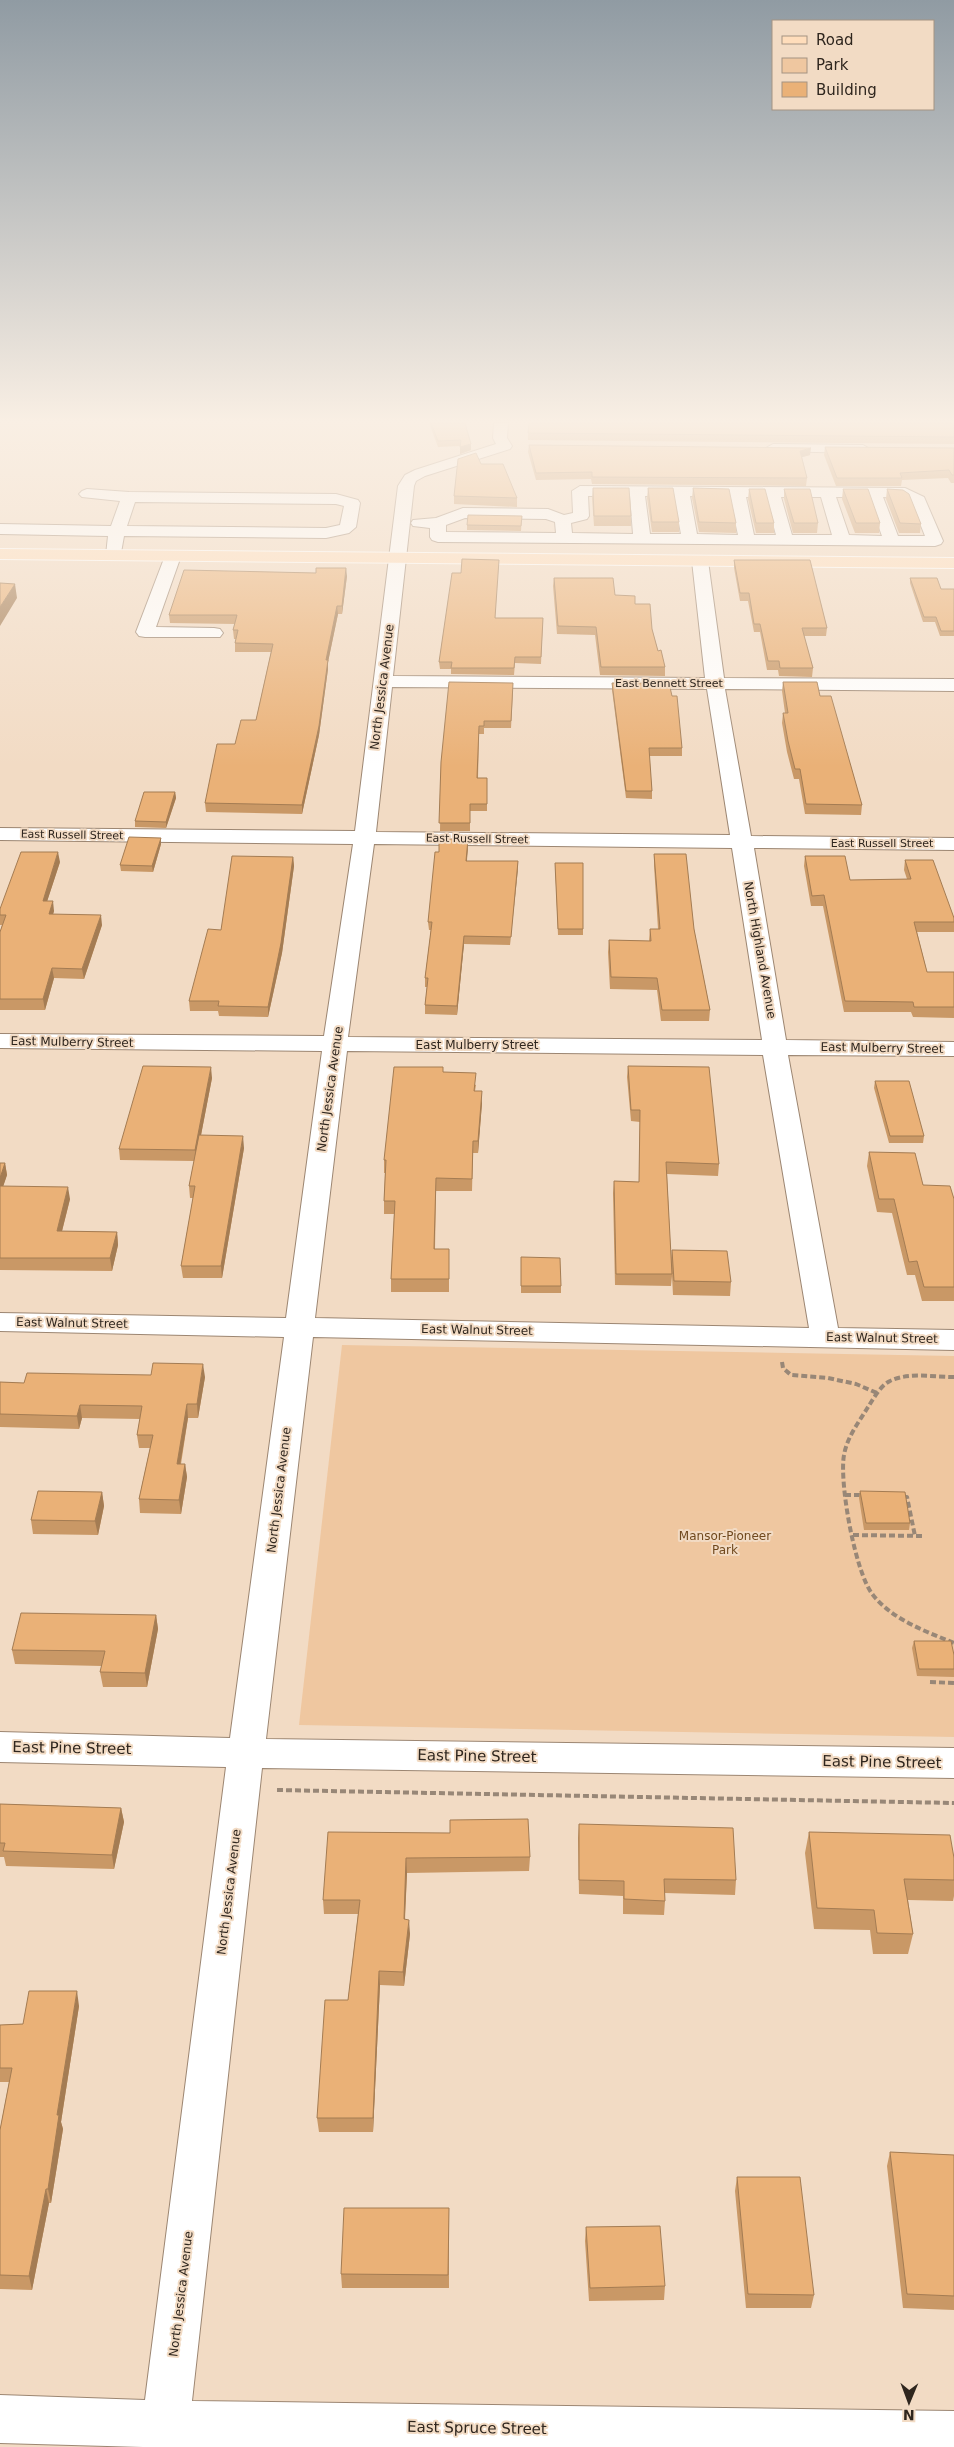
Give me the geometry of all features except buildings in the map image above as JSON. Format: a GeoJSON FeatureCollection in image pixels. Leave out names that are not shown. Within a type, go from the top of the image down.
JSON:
{"type":"FeatureCollection","features":[{"type":"Feature","properties":{"kind":"main road"},"geometry":{"type":"LineString","coordinates":[[0,554],[954,563]]}},
{"type":"Feature","properties":{"kind":"street"},"geometry":{"type":"LineString","coordinates":[[114,555],[116,537]]}},
{"type":"Feature","properties":{"kind":"street","name":"North Jessica Avenue"},"geometry":{"type":"LineString","coordinates":[[166,2424],[246,1753],[335,1045],[365,838],[400,537]]}},
{"type":"Feature","properties":{"kind":"street"},"geometry":{"type":"LineString","coordinates":[[564,537],[566,559]]}},
{"type":"Feature","properties":{"kind":"street"},"geometry":{"type":"LineString","coordinates":[[635,537],[935,541],[934,537]]}},
{"type":"Feature","properties":{"kind":"street"},"geometry":{"type":"LineString","coordinates":[[174,556],[145,632],[214,633]]}},
{"type":"Feature","properties":{"kind":"street","name":"North Highland Avenue"},"geometry":{"type":"LineString","coordinates":[[700,561],[715,683],[774,1030],[774,1048],[825,1337]]}},
{"type":"Feature","properties":{"kind":"street","name":"East Bennett Street"},"geometry":{"type":"LineString","coordinates":[[383,681],[954,685]]}},
{"type":"Feature","properties":{"kind":"street","name":"East Russell Street"},"geometry":{"type":"LineString","coordinates":[[0,834],[954,844]]}},
{"type":"Feature","properties":{"kind":"street","name":"East Mulberry Street"},"geometry":{"type":"LineString","coordinates":[[0,1041],[954,1049]]}},
{"type":"Feature","properties":{"kind":"street","name":"East Walnut Street"},"geometry":{"type":"LineString","coordinates":[[0,1322],[954,1340]]}},
{"type":"Feature","properties":{"kind":"street","name":"East Pine Street"},"geometry":{"type":"LineString","coordinates":[[0,1747],[246,1753],[954,1763]]}},
{"type":"Feature","properties":{"kind":"street","name":"East Spruce Street"},"geometry":{"type":"LineString","coordinates":[[0,2418],[166,2424],[954,2435]]}},
{"type":"Feature","properties":{"kind":"path"},"geometry":{"type":"LineString","coordinates":[[777,1336],[783,1368],[792,1374],[828,1378],[856,1384],[877,1393]]}},
{"type":"Feature","properties":{"kind":"path"},"geometry":{"type":"LineString","coordinates":[[954,1377],[902,1376],[889,1381],[877,1393],[849,1439],[844,1455],[842,1477],[861,1578],[872,1596],[893,1614],[915,1628],[954,1644]]}},
{"type":"Feature","properties":{"kind":"path"},"geometry":{"type":"LineString","coordinates":[[846,1495],[872,1496]]}},
{"type":"Feature","properties":{"kind":"path"},"geometry":{"type":"LineString","coordinates":[[899,1496],[908,1497],[915,1536]]}},
{"type":"Feature","properties":{"kind":"path"},"geometry":{"type":"LineString","coordinates":[[853,1535],[922,1536]]}},
{"type":"Feature","properties":{"kind":"path"},"geometry":{"type":"LineString","coordinates":[[946,1644],[954,1644]]}},
{"type":"Feature","properties":{"kind":"path"},"geometry":{"type":"LineString","coordinates":[[930,1682],[954,1683]]}},
{"type":"Feature","properties":{"kind":"path"},"geometry":{"type":"LineString","coordinates":[[242,1789],[954,1803]]}},
{"type":"Feature","properties":{"kind":"green space","name":"Mansor-Pioneer Park"},"geometry":{"type":"Polygon","coordinates":[[[342,1345],[954,1356],[954,1737],[299,1725],[342,1345]]]}}]}
